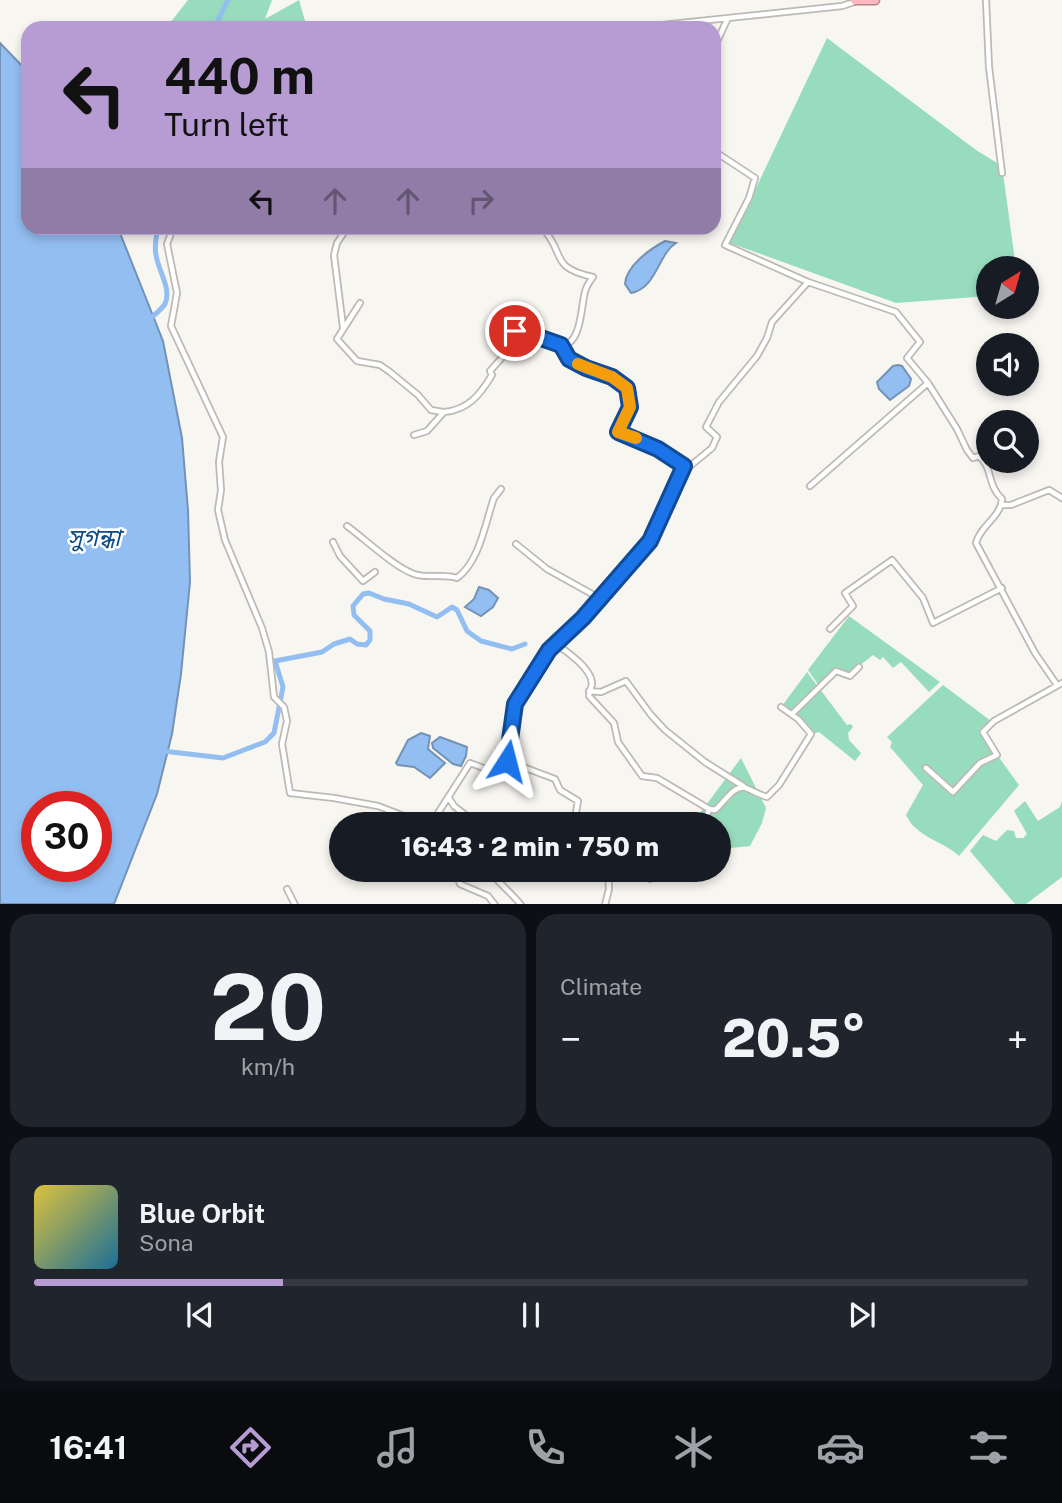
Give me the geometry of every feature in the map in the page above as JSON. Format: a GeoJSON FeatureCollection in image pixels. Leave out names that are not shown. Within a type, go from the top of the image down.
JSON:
{"type":"FeatureCollection","features":[{"type":"Feature","properties":{"kind":"highway"},"geometry":{"type":"LineString","coordinates":[[856,1],[875,0]]}},
{"type":"Feature","properties":{"kind":"street"},"geometry":{"type":"LineString","coordinates":[[986,0],[989,67],[1002,173]]}},
{"type":"Feature","properties":{"kind":"street"},"geometry":{"type":"LineString","coordinates":[[707,21],[842,6],[856,1]]}},
{"type":"Feature","properties":{"kind":"street"},"geometry":{"type":"LineString","coordinates":[[721,34],[728,19]]}},
{"type":"Feature","properties":{"kind":"street"},"geometry":{"type":"LineString","coordinates":[[721,156],[755,178],[749,198],[725,245],[808,282],[896,312],[920,342],[907,358],[928,383],[967,450],[973,457],[979,456],[984,460],[991,484],[1002,499],[1002,505],[978,535],[976,543],[1035,653],[1059,684],[986,728],[984,732],[997,755],[980,763],[953,792],[926,768]]}},
{"type":"Feature","properties":{"kind":"street"},"geometry":{"type":"LineString","coordinates":[[170,235],[167,244],[177,293],[171,326],[223,437],[219,462],[221,490],[218,510],[225,540],[262,628],[269,652],[274,697],[284,707],[287,721],[282,744],[290,793],[334,798],[377,806],[393,812]]}},
{"type":"Feature","properties":{"kind":"street"},"geometry":{"type":"LineString","coordinates":[[342,235],[334,255],[343,328]]}},
{"type":"Feature","properties":{"kind":"street"},"geometry":{"type":"LineString","coordinates":[[360,303],[337,339],[357,361],[380,365],[418,395],[431,410],[455,411],[481,394],[492,375],[490,371],[507,352],[507,346],[515,331],[561,345],[566,344],[578,330],[585,289],[593,277],[573,272],[565,266],[548,235]]}},
{"type":"Feature","properties":{"kind":"street"},"geometry":{"type":"LineString","coordinates":[[561,345],[569,359],[612,377],[627,388],[630,407],[618,432],[658,449],[689,467],[712,448],[718,437],[706,427],[719,402],[757,356],[772,322],[808,282]]}},
{"type":"Feature","properties":{"kind":"street"},"geometry":{"type":"LineString","coordinates":[[810,485],[928,383]]}},
{"type":"Feature","properties":{"kind":"street"},"geometry":{"type":"LineString","coordinates":[[414,435],[427,431],[444,412]]}},
{"type":"Feature","properties":{"kind":"street"},"geometry":{"type":"LineString","coordinates":[[439,812],[470,763],[497,773],[507,761],[515,704],[555,644],[601,599],[650,541],[684,466]]}},
{"type":"Feature","properties":{"kind":"street"},"geometry":{"type":"LineString","coordinates":[[347,526],[415,575],[447,575],[457,578],[465,572],[472,560],[494,498],[501,489]]}},
{"type":"Feature","properties":{"kind":"street"},"geometry":{"type":"LineString","coordinates":[[1002,505],[1011,505],[1049,490],[1062,498]]}},
{"type":"Feature","properties":{"kind":"street"},"geometry":{"type":"LineString","coordinates":[[333,542],[340,556],[363,582],[375,572]]}},
{"type":"Feature","properties":{"kind":"street"},"geometry":{"type":"LineString","coordinates":[[516,544],[547,569],[601,599]]}},
{"type":"Feature","properties":{"kind":"street"},"geometry":{"type":"LineString","coordinates":[[830,629],[853,606],[845,593],[892,561],[923,598],[933,623],[1002,588]]}},
{"type":"Feature","properties":{"kind":"street"},"geometry":{"type":"LineString","coordinates":[[555,644],[582,666],[591,682],[589,696],[614,723],[618,742],[642,776],[657,778],[715,810],[734,791],[743,787]]}},
{"type":"Feature","properties":{"kind":"street"},"geometry":{"type":"LineString","coordinates":[[792,714],[836,671],[850,676],[859,667]]}},
{"type":"Feature","properties":{"kind":"street"},"geometry":{"type":"LineString","coordinates":[[589,691],[601,692],[626,681],[665,730],[705,762],[743,787],[767,797],[779,785],[811,734],[792,714],[781,707]]}},
{"type":"Feature","properties":{"kind":"street"},"geometry":{"type":"LineString","coordinates":[[507,761],[555,779],[560,790],[578,801],[576,812]]}},
{"type":"Feature","properties":{"kind":"street"},"geometry":{"type":"LineString","coordinates":[[449,798],[462,812]]}},
{"type":"Feature","properties":{"kind":"street"},"geometry":{"type":"LineString","coordinates":[[459,882],[488,896],[494,904]]}},
{"type":"Feature","properties":{"kind":"street"},"geometry":{"type":"LineString","coordinates":[[497,882],[511,892],[520,904]]}},
{"type":"Feature","properties":{"kind":"street"},"geometry":{"type":"LineString","coordinates":[[605,904],[609,882]]}},
{"type":"Feature","properties":{"kind":"street"},"geometry":{"type":"LineString","coordinates":[[287,889],[294,904]]}},
{"type":"Feature","properties":{"kind":"green space"},"geometry":{"type":"Polygon","coordinates":[[[188,0],[272,0],[265,19],[299,0],[305,21],[172,21],[188,0]]]}},
{"type":"Feature","properties":{"kind":"green space"},"geometry":{"type":"Polygon","coordinates":[[[827,38],[976,150],[1002,166],[1014,256],[976,256],[976,297],[896,303],[730,243],[827,38]]]}},
{"type":"Feature","properties":{"kind":"green space"},"geometry":{"type":"Polygon","coordinates":[[[849,616],[940,682],[929,692],[901,662],[893,668],[883,657],[880,660],[873,655],[849,674],[837,668],[819,686],[808,670],[849,616]]]}},
{"type":"Feature","properties":{"kind":"green space"},"geometry":{"type":"Polygon","coordinates":[[[807,672],[847,725],[851,724],[853,727],[848,733],[849,740],[861,753],[855,761],[819,732],[812,734],[782,706],[807,672]]]}},
{"type":"Feature","properties":{"kind":"green space"},"geometry":{"type":"Polygon","coordinates":[[[943,685],[991,721],[979,730],[1019,785],[959,856],[923,834],[910,822],[906,815],[923,785],[890,747],[892,742],[887,737],[943,685]]]}},
{"type":"Feature","properties":{"kind":"green space"},"geometry":{"type":"Polygon","coordinates":[[[741,758],[766,808],[762,823],[750,846],[731,848],[731,812],[701,812],[741,758]]]}},
{"type":"Feature","properties":{"kind":"green space"},"geometry":{"type":"Polygon","coordinates":[[[1025,801],[1038,821],[1060,807],[1062,801],[1062,877],[1026,904],[1015,904],[970,851],[983,835],[996,841],[1007,830],[1014,831],[1016,838],[1023,838],[1027,834],[1014,811],[1025,801]]]}},
{"type":"Feature","properties":{"kind":"water","name":"সুগন্ধা"},"geometry":{"type":"Polygon","coordinates":[[[0,43],[21,65],[21,235],[121,235],[163,341],[182,438],[190,582],[172,734],[157,794],[114,904],[0,904],[0,43]]]}},
{"type":"Feature","properties":{"kind":"water"},"geometry":{"type":"Polygon","coordinates":[[[665,241],[676,243],[646,285],[631,293],[625,284],[626,277],[646,253],[665,241]]]}},
{"type":"Feature","properties":{"kind":"water"},"geometry":{"type":"Polygon","coordinates":[[[893,366],[902,366],[911,379],[909,386],[890,400],[879,389],[877,382],[893,366]]]}},
{"type":"Feature","properties":{"kind":"water"},"geometry":{"type":"Polygon","coordinates":[[[479,587],[489,590],[498,598],[493,607],[481,616],[465,607],[474,599],[479,587]]]}},
{"type":"Feature","properties":{"kind":"water"},"geometry":{"type":"Polygon","coordinates":[[[421,733],[430,736],[428,749],[445,763],[430,778],[414,767],[396,763],[408,740],[421,733]]]}},
{"type":"Feature","properties":{"kind":"water"},"geometry":{"type":"Polygon","coordinates":[[[440,737],[467,747],[461,766],[453,764],[433,748],[432,743],[440,737]]]}},
{"type":"Feature","properties":{"kind":"waterway"},"geometry":{"type":"LineString","coordinates":[[218,21],[228,0]]}},
{"type":"Feature","properties":{"kind":"waterway"},"geometry":{"type":"LineString","coordinates":[[149,320],[165,304],[167,298],[155,252],[157,235]]}},
{"type":"Feature","properties":{"kind":"waterway"},"geometry":{"type":"LineString","coordinates":[[163,751],[223,758],[265,742],[274,733],[283,687],[275,661],[322,652],[334,644],[350,639],[357,644],[366,645],[370,640],[370,631],[354,615],[353,606],[363,594],[369,593],[409,604],[437,617],[452,607],[457,610],[467,631],[481,641],[512,649],[525,644]]}},
{"type":"Feature","properties":{"kind":"slow traffic"},"geometry":{"type":"LineString","coordinates":[[578,364],[612,377],[627,388],[630,407],[618,432],[636,438]]}},
{"type":"Feature","properties":{"kind":"route"},"geometry":{"type":"LineString","coordinates":[[507,761],[515,704],[549,650],[583,618],[650,541],[684,466],[658,449],[618,432],[630,407],[627,388],[612,377],[569,359],[561,345],[515,331]]}}]}
